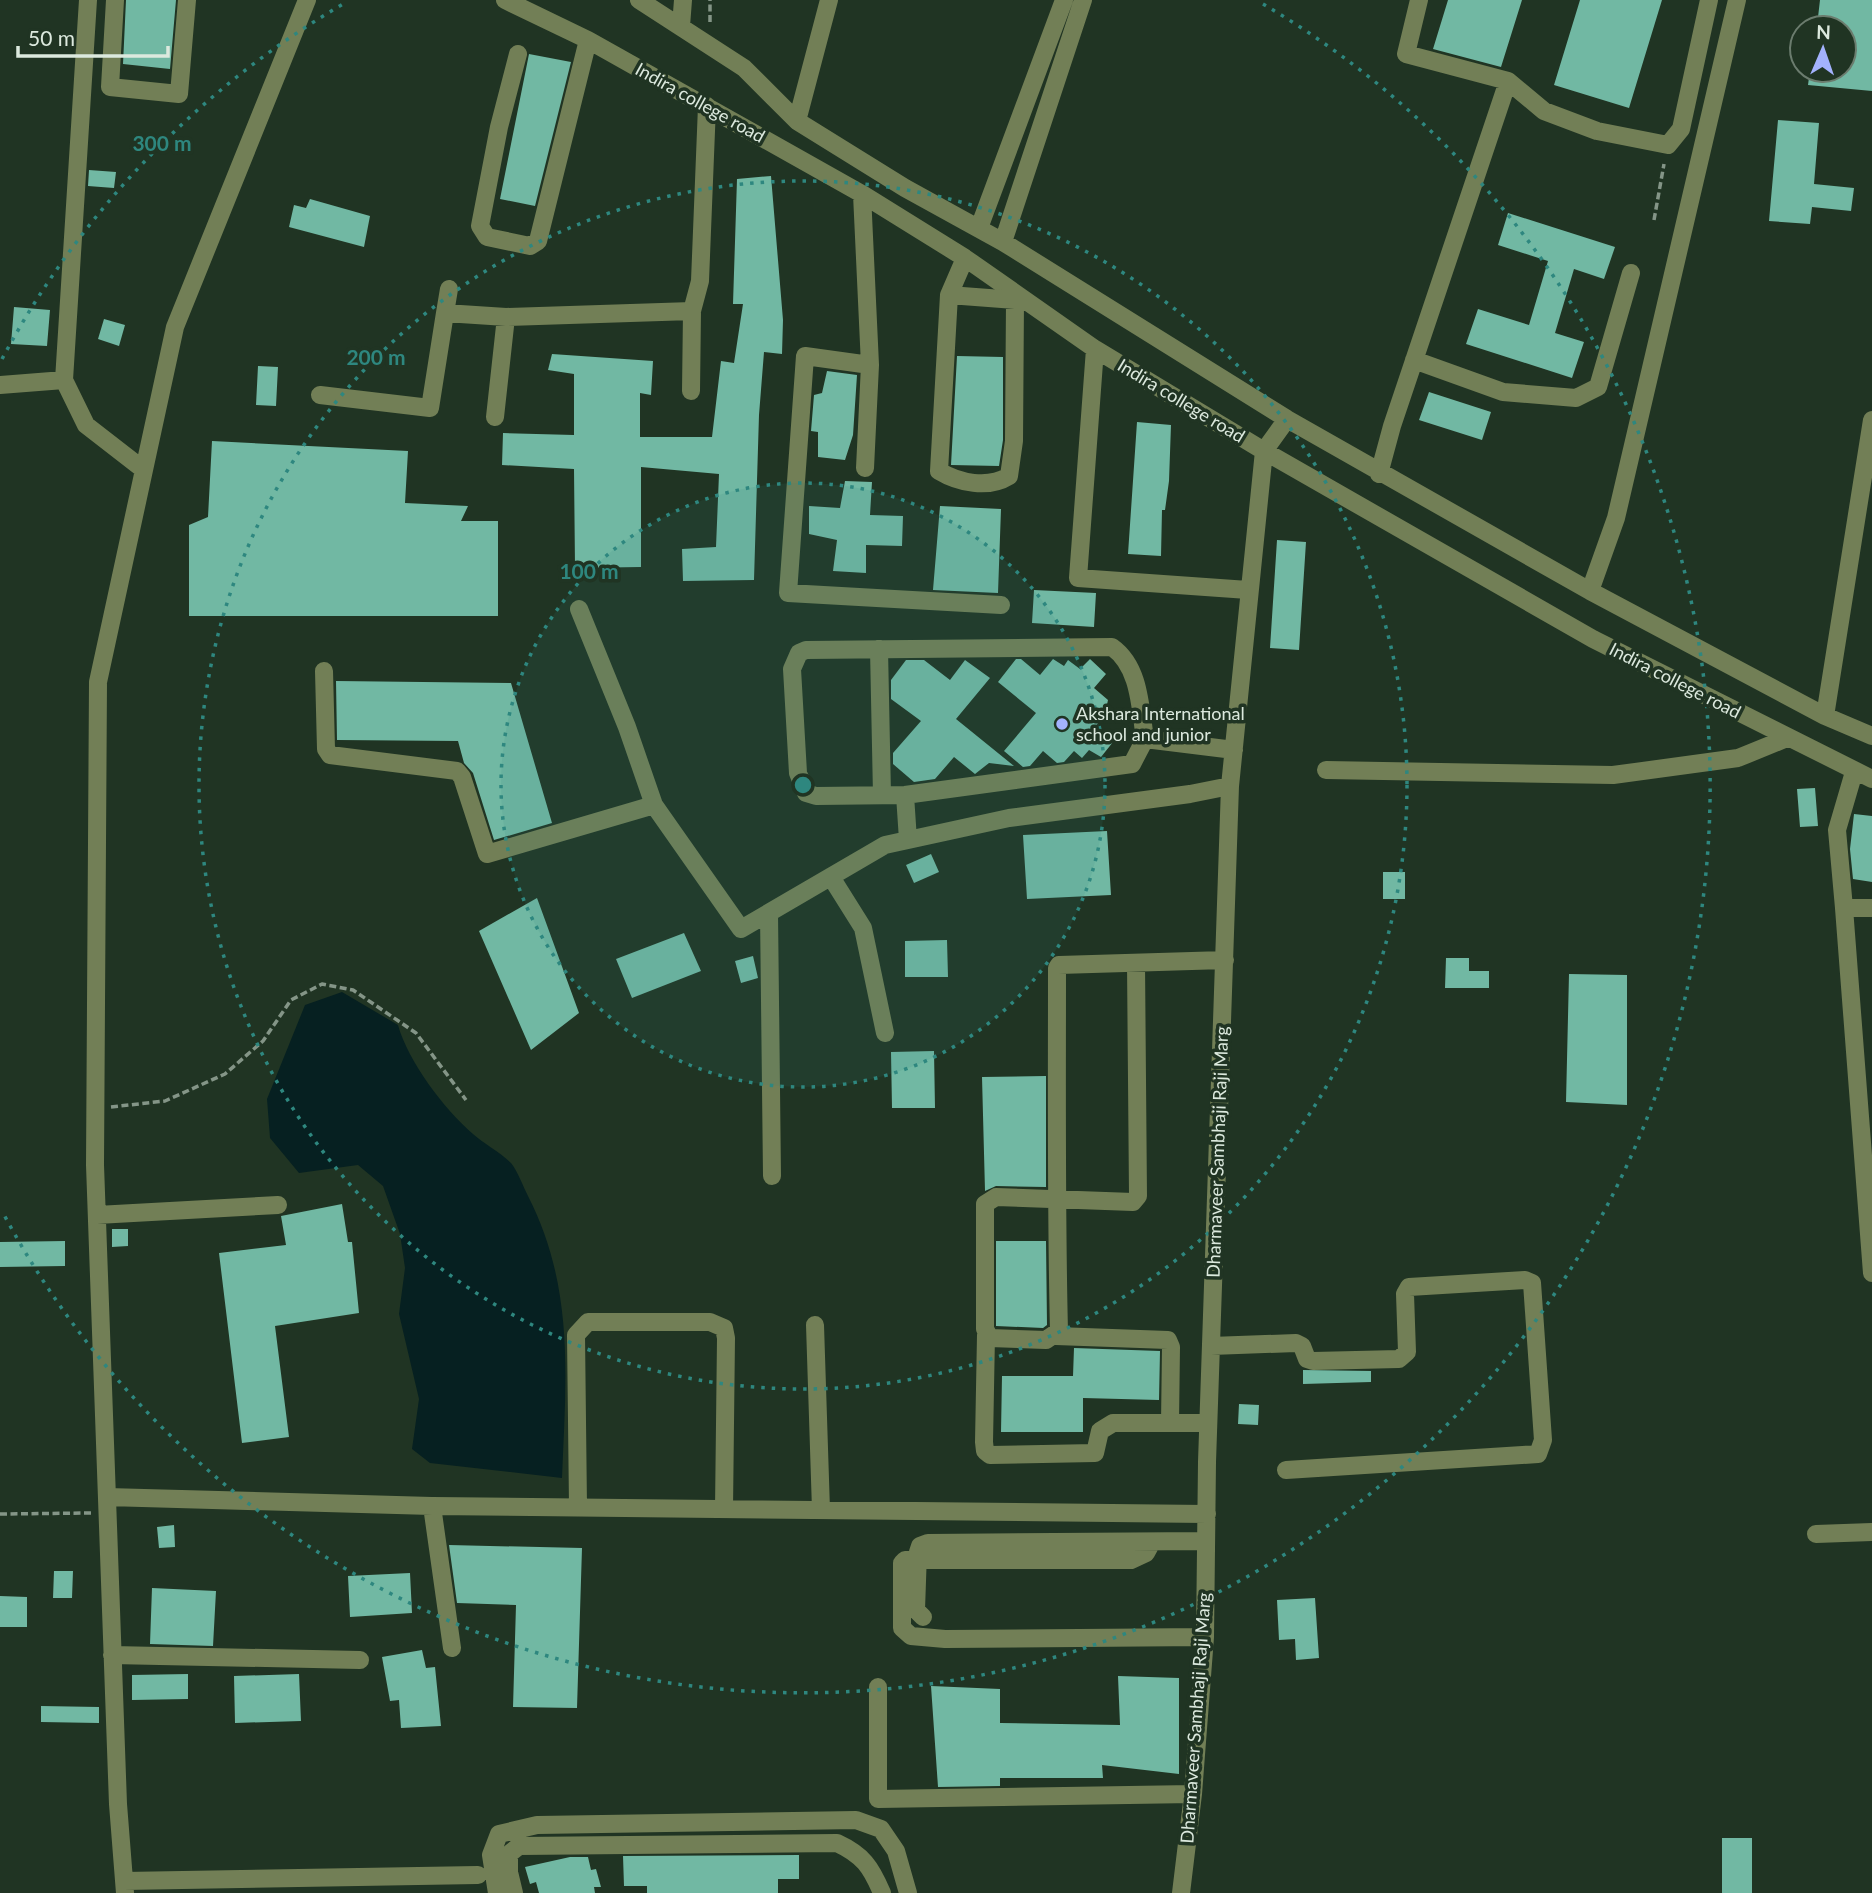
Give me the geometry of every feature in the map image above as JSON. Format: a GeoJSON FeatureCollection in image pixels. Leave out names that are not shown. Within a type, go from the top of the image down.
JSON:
{"type":"FeatureCollection","features":[{"type":"Feature","properties":{"kind":"street"},"geometry":{"type":"LineString","coordinates":[[88,0],[64,380],[86,425],[144,470]]}},
{"type":"Feature","properties":{"kind":"street"},"geometry":{"type":"LineString","coordinates":[[115,0],[110,87],[179,94],[187,0]]}},
{"type":"Feature","properties":{"kind":"street"},"geometry":{"type":"LineString","coordinates":[[307,0],[175,327],[98,682],[95,1108],[97,1215],[112,1654],[124,1887],[478,1875]]}},
{"type":"Feature","properties":{"kind":"street","name":"Indira college road"},"geometry":{"type":"LineString","coordinates":[[505,0],[588,40],[862,194],[965,258],[1096,349],[1264,451],[1593,639],[1872,779]]}},
{"type":"Feature","properties":{"kind":"street","name":"Indira college road"},"geometry":{"type":"LineString","coordinates":[[639,0],[744,68],[797,121],[905,188],[1003,242],[1379,474],[1590,591],[1825,716],[1872,736]]}},
{"type":"Feature","properties":{"kind":"street"},"geometry":{"type":"LineString","coordinates":[[681,26],[683,0]]}},
{"type":"Feature","properties":{"kind":"street"},"geometry":{"type":"LineString","coordinates":[[797,121],[829,0]]}},
{"type":"Feature","properties":{"kind":"street"},"geometry":{"type":"LineString","coordinates":[[1419,0],[1406,54],[1508,81],[1544,111],[1597,131],[1668,145],[1681,129],[1709,0]]}},
{"type":"Feature","properties":{"kind":"street"},"geometry":{"type":"LineString","coordinates":[[1590,591],[1616,518],[1737,0]]}},
{"type":"Feature","properties":{"kind":"street"},"geometry":{"type":"LineString","coordinates":[[979,228],[1073,2]]}},
{"type":"Feature","properties":{"kind":"street"},"geometry":{"type":"LineString","coordinates":[[1003,242],[1073,2]]}},
{"type":"Feature","properties":{"kind":"street"},"geometry":{"type":"LineString","coordinates":[[518,54],[499,127],[480,226],[487,237],[530,246],[538,241],[588,40]]}},
{"type":"Feature","properties":{"kind":"street"},"geometry":{"type":"LineString","coordinates":[[1379,474],[1414,360],[1508,81]]}},
{"type":"Feature","properties":{"kind":"street"},"geometry":{"type":"LineString","coordinates":[[691,391],[692,311],[700,281],[707,106]]}},
{"type":"Feature","properties":{"kind":"street"},"geometry":{"type":"LineString","coordinates":[[862,194],[870,365],[865,468]]}},
{"type":"Feature","properties":{"kind":"street"},"geometry":{"type":"LineString","coordinates":[[949,295],[1015,300],[1014,441],[1009,476],[1000,481],[958,482],[939,471],[949,295],[965,258]]}},
{"type":"Feature","properties":{"kind":"street"},"geometry":{"type":"LineString","coordinates":[[1414,360],[1503,392],[1576,398],[1598,387],[1631,274]]}},
{"type":"Feature","properties":{"kind":"street"},"geometry":{"type":"LineString","coordinates":[[320,395],[430,408],[449,289]]}},
{"type":"Feature","properties":{"kind":"street"},"geometry":{"type":"LineString","coordinates":[[445,313],[506,317],[692,311]]}},
{"type":"Feature","properties":{"kind":"street"},"geometry":{"type":"LineString","coordinates":[[495,417],[506,317]]}},
{"type":"Feature","properties":{"kind":"street"},"geometry":{"type":"LineString","coordinates":[[1096,349],[1078,578],[1248,590]]}},
{"type":"Feature","properties":{"kind":"street"},"geometry":{"type":"LineString","coordinates":[[870,365],[804,356],[788,593],[1001,605]]}},
{"type":"Feature","properties":{"kind":"street"},"geometry":{"type":"LineString","coordinates":[[0,385],[64,380]]}},
{"type":"Feature","properties":{"kind":"street","name":"Dharmaveer Sambhaji Raji Marg"},"geometry":{"type":"LineString","coordinates":[[1181,1893],[1193,1794],[1205,1637],[1208,1423],[1230,786],[1264,451],[1287,419]]}},
{"type":"Feature","properties":{"kind":"street"},"geometry":{"type":"LineString","coordinates":[[1825,716],[1872,420]]}},
{"type":"Feature","properties":{"kind":"street"},"geometry":{"type":"LineString","coordinates":[[579,609],[627,727],[654,805],[741,929],[885,845],[1009,818],[1190,794],[1230,786]]}},
{"type":"Feature","properties":{"kind":"street"},"geometry":{"type":"LineString","coordinates":[[1112,647],[1123,655],[1132,671],[1145,739],[1132,764],[905,795],[816,796],[806,793],[798,773],[792,669],[799,653],[806,650],[879,649],[1112,647]]}},
{"type":"Feature","properties":{"kind":"street"},"geometry":{"type":"LineString","coordinates":[[879,649],[882,795]]}},
{"type":"Feature","properties":{"kind":"street"},"geometry":{"type":"LineString","coordinates":[[324,671],[326,749],[330,754],[457,771],[462,777],[486,854],[654,805]]}},
{"type":"Feature","properties":{"kind":"street"},"geometry":{"type":"LineString","coordinates":[[1326,770],[1614,775],[1738,758],[1787,738]]}},
{"type":"Feature","properties":{"kind":"street"},"geometry":{"type":"LineString","coordinates":[[1145,739],[1234,750]]}},
{"type":"Feature","properties":{"kind":"street"},"geometry":{"type":"LineString","coordinates":[[1854,772],[1837,830],[1872,1273]]}},
{"type":"Feature","properties":{"kind":"street"},"geometry":{"type":"LineString","coordinates":[[905,795],[908,840]]}},
{"type":"Feature","properties":{"kind":"street"},"geometry":{"type":"LineString","coordinates":[[831,877],[863,928],[885,1033]]}},
{"type":"Feature","properties":{"kind":"street"},"geometry":{"type":"LineString","coordinates":[[1844,908],[1872,908]]}},
{"type":"Feature","properties":{"kind":"street"},"geometry":{"type":"LineString","coordinates":[[769,913],[772,1176]]}},
{"type":"Feature","properties":{"kind":"street"},"geometry":{"type":"LineString","coordinates":[[1056,1336],[1059,1331],[1057,968],[1063,964],[1225,960]]}},
{"type":"Feature","properties":{"kind":"street"},"geometry":{"type":"LineString","coordinates":[[1136,963],[1138,1196],[1133,1202],[996,1197],[985,1204],[985,1451],[989,1455],[1083,1455],[1095,1452],[1100,1431],[1112,1423],[1208,1423]]}},
{"type":"Feature","properties":{"kind":"street"},"geometry":{"type":"LineString","coordinates":[[97,1215],[278,1205]]}},
{"type":"Feature","properties":{"kind":"street"},"geometry":{"type":"LineString","coordinates":[[1211,1346],[1296,1343],[1302,1346],[1307,1359],[1313,1361],[1399,1359],[1407,1352],[1405,1294],[1409,1287],[1525,1280],[1532,1283],[1543,1440],[1538,1454],[1286,1470]]}},
{"type":"Feature","properties":{"kind":"street"},"geometry":{"type":"LineString","coordinates":[[578,1507],[576,1335],[588,1322],[710,1322],[724,1328],[726,1338],[724,1509]]}},
{"type":"Feature","properties":{"kind":"street"},"geometry":{"type":"LineString","coordinates":[[815,1325],[821,1510]]}},
{"type":"Feature","properties":{"kind":"street"},"geometry":{"type":"LineString","coordinates":[[986,1335],[995,1339],[1036,1340],[1056,1336],[1168,1340],[1171,1347],[1170,1423]]}},
{"type":"Feature","properties":{"kind":"street"},"geometry":{"type":"LineString","coordinates":[[107,1505],[1207,1514]]}},
{"type":"Feature","properties":{"kind":"street"},"geometry":{"type":"LineString","coordinates":[[432,1506],[452,1648]]}},
{"type":"Feature","properties":{"kind":"street"},"geometry":{"type":"LineString","coordinates":[[1816,1534],[1872,1532]]}},
{"type":"Feature","properties":{"kind":"street"},"geometry":{"type":"LineString","coordinates":[[1205,1637],[945,1639],[911,1636],[902,1628],[902,1563],[917,1560],[1131,1560],[1146,1553],[1152,1542],[1206,1541]]}},
{"type":"Feature","properties":{"kind":"street"},"geometry":{"type":"LineString","coordinates":[[917,1560],[915,1610],[923,1616]]}},
{"type":"Feature","properties":{"kind":"street"},"geometry":{"type":"LineString","coordinates":[[112,1654],[360,1660]]}},
{"type":"Feature","properties":{"kind":"street"},"geometry":{"type":"LineString","coordinates":[[878,1687],[878,1799],[1193,1794]]}},
{"type":"Feature","properties":{"kind":"street"},"geometry":{"type":"LineString","coordinates":[[498,1893],[491,1855],[499,1834],[537,1825],[856,1820],[881,1829],[896,1851],[908,1893]]}},
{"type":"Feature","properties":{"kind":"street"},"geometry":{"type":"LineString","coordinates":[[514,1893],[509,1872],[509,1854],[519,1846],[837,1843],[857,1852],[870,1865],[882,1893]]}},
{"type":"Feature","properties":{"kind":"path"},"geometry":{"type":"LineString","coordinates":[[1654,220],[1668,145]]}},
{"type":"Feature","properties":{"kind":"path"},"geometry":{"type":"LineString","coordinates":[[95,1108],[164,1101],[225,1074],[263,1041],[291,1000],[323,984],[353,990],[416,1033],[466,1100]]}},
{"type":"Feature","properties":{"kind":"path"},"geometry":{"type":"LineString","coordinates":[[0,1514],[107,1505]]}},
{"type":"Feature","properties":{"kind":"water"},"geometry":{"type":"Polygon","coordinates":[[[342,992],[398,1025],[418,1069],[439,1098],[473,1134],[511,1163],[528,1196],[554,1265],[560,1299],[565,1369],[562,1478],[430,1463],[412,1449],[419,1399],[399,1314],[405,1268],[400,1234],[383,1186],[358,1165],[299,1173],[270,1138],[267,1099],[305,1005],[342,992]]]}},
{"type":"Feature","properties":{"kind":"building"},"geometry":{"type":"Polygon","coordinates":[[[126,0],[176,0],[170,69],[123,64],[126,0]]]}},
{"type":"Feature","properties":{"kind":"building"},"geometry":{"type":"Polygon","coordinates":[[[1448,0],[1522,0],[1501,67],[1433,49],[1448,0]]]}},
{"type":"Feature","properties":{"kind":"building"},"geometry":{"type":"Polygon","coordinates":[[[1580,0],[1662,0],[1629,108],[1554,85],[1580,0]]]}},
{"type":"Feature","properties":{"kind":"building"},"geometry":{"type":"Polygon","coordinates":[[[1820,0],[1872,0],[1872,91],[1808,85],[1858,84],[1858,14],[1818,14],[1820,0]]]}},
{"type":"Feature","properties":{"kind":"building"},"geometry":{"type":"Polygon","coordinates":[[[529,54],[571,62],[535,206],[500,199],[529,54]]]}},
{"type":"Feature","properties":{"kind":"building"},"geometry":{"type":"Polygon","coordinates":[[[1778,120],[1819,123],[1814,184],[1854,188],[1851,211],[1812,207],[1810,224],[1769,221],[1778,120]]]}},
{"type":"Feature","properties":{"kind":"building"},"geometry":{"type":"Polygon","coordinates":[[[89,170],[116,172],[114,188],[88,186],[89,170]]]}},
{"type":"Feature","properties":{"kind":"building"},"geometry":{"type":"Polygon","coordinates":[[[771,176],[783,320],[782,354],[764,352],[759,415],[754,580],[683,581],[682,549],[716,547],[719,474],[641,467],[641,567],[575,568],[574,469],[502,465],[503,433],[574,435],[574,374],[548,370],[552,354],[653,361],[651,395],[640,393],[640,437],[712,437],[721,361],[734,363],[743,304],[733,304],[737,179],[771,176]]]}},
{"type":"Feature","properties":{"kind":"building"},"geometry":{"type":"Polygon","coordinates":[[[310,199],[370,216],[364,247],[289,227],[294,205],[306,208],[310,199]]]}},
{"type":"Feature","properties":{"kind":"building"},"geometry":{"type":"Polygon","coordinates":[[[1508,213],[1615,247],[1604,279],[1574,269],[1555,333],[1584,342],[1572,378],[1466,344],[1478,309],[1529,325],[1548,261],[1498,245],[1508,213]]]}},
{"type":"Feature","properties":{"kind":"building"},"geometry":{"type":"Polygon","coordinates":[[[14,307],[50,310],[47,346],[11,344],[14,307]]]}},
{"type":"Feature","properties":{"kind":"building"},"geometry":{"type":"Polygon","coordinates":[[[104,319],[125,325],[119,346],[98,339],[104,319]]]}},
{"type":"Feature","properties":{"kind":"building"},"geometry":{"type":"Polygon","coordinates":[[[957,356],[1003,357],[1003,440],[999,466],[951,465],[957,356]]]}},
{"type":"Feature","properties":{"kind":"building"},"geometry":{"type":"Polygon","coordinates":[[[258,366],[278,367],[276,406],[256,405],[258,366]]]}},
{"type":"Feature","properties":{"kind":"building"},"geometry":{"type":"Polygon","coordinates":[[[827,371],[857,375],[853,435],[845,460],[818,457],[818,432],[811,431],[814,395],[822,393],[827,371]]]}},
{"type":"Feature","properties":{"kind":"building"},"geometry":{"type":"Polygon","coordinates":[[[1429,392],[1491,412],[1482,440],[1419,420],[1429,392]]]}},
{"type":"Feature","properties":{"kind":"building"},"geometry":{"type":"Polygon","coordinates":[[[1137,422],[1171,425],[1169,481],[1165,510],[1162,510],[1161,556],[1128,554],[1137,422]]]}},
{"type":"Feature","properties":{"kind":"building"},"geometry":{"type":"Polygon","coordinates":[[[212,441],[408,451],[405,503],[468,506],[461,521],[498,521],[498,616],[189,616],[189,525],[208,517],[212,441]]]}},
{"type":"Feature","properties":{"kind":"building"},"geometry":{"type":"Polygon","coordinates":[[[845,481],[872,482],[870,515],[903,516],[902,546],[866,545],[866,573],[833,571],[837,540],[809,534],[809,506],[840,508],[845,481]]]}},
{"type":"Feature","properties":{"kind":"building"},"geometry":{"type":"Polygon","coordinates":[[[940,506],[1001,509],[998,593],[933,590],[940,506]]]}},
{"type":"Feature","properties":{"kind":"building"},"geometry":{"type":"Polygon","coordinates":[[[1277,540],[1306,542],[1299,650],[1270,648],[1277,540]]]}},
{"type":"Feature","properties":{"kind":"building"},"geometry":{"type":"Polygon","coordinates":[[[1034,590],[1096,593],[1094,627],[1032,623],[1034,590]]]}},
{"type":"Feature","properties":{"kind":"building"},"geometry":{"type":"Polygon","coordinates":[[[1016,659],[1021,659],[1040,675],[1053,659],[1064,666],[1068,660],[1080,669],[1090,659],[1106,674],[1094,688],[1108,700],[1105,714],[1095,727],[1113,742],[1101,757],[1089,750],[1082,758],[1074,751],[1064,762],[1057,763],[1043,751],[1030,766],[1023,767],[1004,751],[1036,713],[998,682],[1016,659]]]}},
{"type":"Feature","properties":{"kind":"building"},"geometry":{"type":"Polygon","coordinates":[[[906,660],[924,660],[950,680],[965,660],[990,678],[956,719],[1014,766],[989,763],[975,774],[954,757],[935,779],[914,782],[893,764],[893,753],[921,721],[891,699],[891,680],[906,660]]]}},
{"type":"Feature","properties":{"kind":"building"},"geometry":{"type":"Polygon","coordinates":[[[336,681],[511,683],[552,823],[494,840],[473,773],[464,763],[458,741],[337,740],[336,681]]]}},
{"type":"Feature","properties":{"kind":"building"},"geometry":{"type":"Polygon","coordinates":[[[1815,788],[1818,826],[1800,827],[1797,789],[1815,788]]]}},
{"type":"Feature","properties":{"kind":"building"},"geometry":{"type":"Polygon","coordinates":[[[1854,814],[1872,816],[1872,882],[1853,879],[1850,849],[1854,814]]]}},
{"type":"Feature","properties":{"kind":"building"},"geometry":{"type":"Polygon","coordinates":[[[1107,831],[1111,895],[1027,899],[1023,835],[1107,831]]]}},
{"type":"Feature","properties":{"kind":"building"},"geometry":{"type":"Polygon","coordinates":[[[931,854],[939,872],[914,883],[906,865],[931,854]]]}},
{"type":"Feature","properties":{"kind":"building"},"geometry":{"type":"Polygon","coordinates":[[[1383,872],[1405,872],[1405,899],[1383,899],[1383,872]]]}},
{"type":"Feature","properties":{"kind":"building"},"geometry":{"type":"Polygon","coordinates":[[[537,898],[579,1013],[531,1050],[479,931],[537,898]]]}},
{"type":"Feature","properties":{"kind":"building"},"geometry":{"type":"Polygon","coordinates":[[[684,933],[701,971],[632,998],[616,959],[684,933]]]}},
{"type":"Feature","properties":{"kind":"building"},"geometry":{"type":"Polygon","coordinates":[[[947,940],[948,977],[905,977],[905,941],[947,940]]]}},
{"type":"Feature","properties":{"kind":"building"},"geometry":{"type":"Polygon","coordinates":[[[753,956],[758,978],[741,983],[735,961],[753,956]]]}},
{"type":"Feature","properties":{"kind":"building"},"geometry":{"type":"Polygon","coordinates":[[[1446,958],[1469,958],[1469,971],[1489,971],[1489,988],[1445,988],[1446,958]]]}},
{"type":"Feature","properties":{"kind":"building"},"geometry":{"type":"Polygon","coordinates":[[[1569,974],[1627,975],[1627,1105],[1566,1102],[1569,974]]]}},
{"type":"Feature","properties":{"kind":"building"},"geometry":{"type":"Polygon","coordinates":[[[934,1051],[935,1108],[892,1108],[891,1052],[934,1051]]]}},
{"type":"Feature","properties":{"kind":"building"},"geometry":{"type":"Polygon","coordinates":[[[1046,1076],[1046,1187],[996,1186],[985,1191],[982,1077],[1046,1076]]]}},
{"type":"Feature","properties":{"kind":"building"},"geometry":{"type":"Polygon","coordinates":[[[342,1204],[348,1242],[352,1242],[359,1313],[275,1326],[289,1437],[242,1443],[219,1253],[286,1245],[281,1216],[342,1204]]]}},
{"type":"Feature","properties":{"kind":"building"},"geometry":{"type":"Polygon","coordinates":[[[112,1229],[128,1229],[128,1246],[112,1247],[112,1229]]]}},
{"type":"Feature","properties":{"kind":"building"},"geometry":{"type":"Polygon","coordinates":[[[65,1241],[65,1266],[0,1267],[0,1242],[65,1241]]]}},
{"type":"Feature","properties":{"kind":"building"},"geometry":{"type":"Polygon","coordinates":[[[996,1241],[1046,1241],[1047,1325],[1043,1328],[996,1326],[996,1241]]]}},
{"type":"Feature","properties":{"kind":"building"},"geometry":{"type":"Polygon","coordinates":[[[1074,1348],[1160,1351],[1159,1400],[1083,1398],[1083,1432],[1001,1432],[1002,1376],[1073,1376],[1074,1348]]]}},
{"type":"Feature","properties":{"kind":"building"},"geometry":{"type":"Polygon","coordinates":[[[1303,1370],[1371,1371],[1371,1382],[1303,1384],[1303,1370]]]}},
{"type":"Feature","properties":{"kind":"building"},"geometry":{"type":"Polygon","coordinates":[[[1239,1404],[1259,1405],[1258,1425],[1238,1424],[1239,1404]]]}},
{"type":"Feature","properties":{"kind":"building"},"geometry":{"type":"Polygon","coordinates":[[[174,1525],[175,1547],[159,1548],[157,1527],[174,1525]]]}},
{"type":"Feature","properties":{"kind":"building"},"geometry":{"type":"Polygon","coordinates":[[[449,1545],[582,1548],[577,1708],[513,1707],[516,1605],[457,1603],[449,1545]]]}},
{"type":"Feature","properties":{"kind":"building"},"geometry":{"type":"Polygon","coordinates":[[[54,1571],[73,1571],[72,1598],[53,1598],[54,1571]]]}},
{"type":"Feature","properties":{"kind":"building"},"geometry":{"type":"Polygon","coordinates":[[[410,1573],[412,1613],[350,1617],[348,1576],[410,1573]]]}},
{"type":"Feature","properties":{"kind":"building"},"geometry":{"type":"Polygon","coordinates":[[[152,1588],[216,1591],[213,1646],[150,1644],[152,1588]]]}},
{"type":"Feature","properties":{"kind":"building"},"geometry":{"type":"Polygon","coordinates":[[[0,1596],[27,1597],[27,1627],[0,1627],[0,1596]]]}},
{"type":"Feature","properties":{"kind":"building"},"geometry":{"type":"Polygon","coordinates":[[[1315,1598],[1319,1658],[1296,1660],[1295,1639],[1279,1640],[1277,1600],[1315,1598]]]}},
{"type":"Feature","properties":{"kind":"building"},"geometry":{"type":"Polygon","coordinates":[[[422,1650],[426,1668],[435,1667],[441,1726],[401,1728],[399,1700],[390,1701],[382,1657],[422,1650]]]}},
{"type":"Feature","properties":{"kind":"building"},"geometry":{"type":"Polygon","coordinates":[[[188,1674],[188,1699],[132,1700],[132,1675],[188,1674]]]}},
{"type":"Feature","properties":{"kind":"building"},"geometry":{"type":"Polygon","coordinates":[[[299,1674],[301,1721],[235,1723],[234,1676],[299,1674]]]}},
{"type":"Feature","properties":{"kind":"building"},"geometry":{"type":"Polygon","coordinates":[[[1118,1676],[1179,1678],[1179,1774],[1102,1765],[1103,1778],[1000,1778],[1000,1786],[938,1787],[931,1686],[1000,1689],[1000,1723],[1120,1725],[1118,1676]]]}},
{"type":"Feature","properties":{"kind":"building"},"geometry":{"type":"Polygon","coordinates":[[[41,1706],[99,1707],[99,1723],[41,1722],[41,1706]]]}},
{"type":"Feature","properties":{"kind":"building"},"geometry":{"type":"Polygon","coordinates":[[[1722,1838],[1752,1838],[1752,1893],[1722,1893],[1722,1838]]]}},
{"type":"Feature","properties":{"kind":"building"},"geometry":{"type":"Polygon","coordinates":[[[799,1855],[799,1879],[778,1879],[778,1893],[647,1893],[647,1886],[624,1886],[623,1856],[799,1855]]]}},
{"type":"Feature","properties":{"kind":"building"},"geometry":{"type":"Polygon","coordinates":[[[570,1857],[588,1857],[591,1870],[596,1869],[601,1887],[594,1887],[595,1893],[539,1893],[536,1882],[530,1884],[525,1867],[570,1857]]]}},
{"type":"Feature","properties":{"kind":"place","name":"Akshara International school and junior"},"geometry":{"type":"Point","coordinates":[1062,724]}}]}
